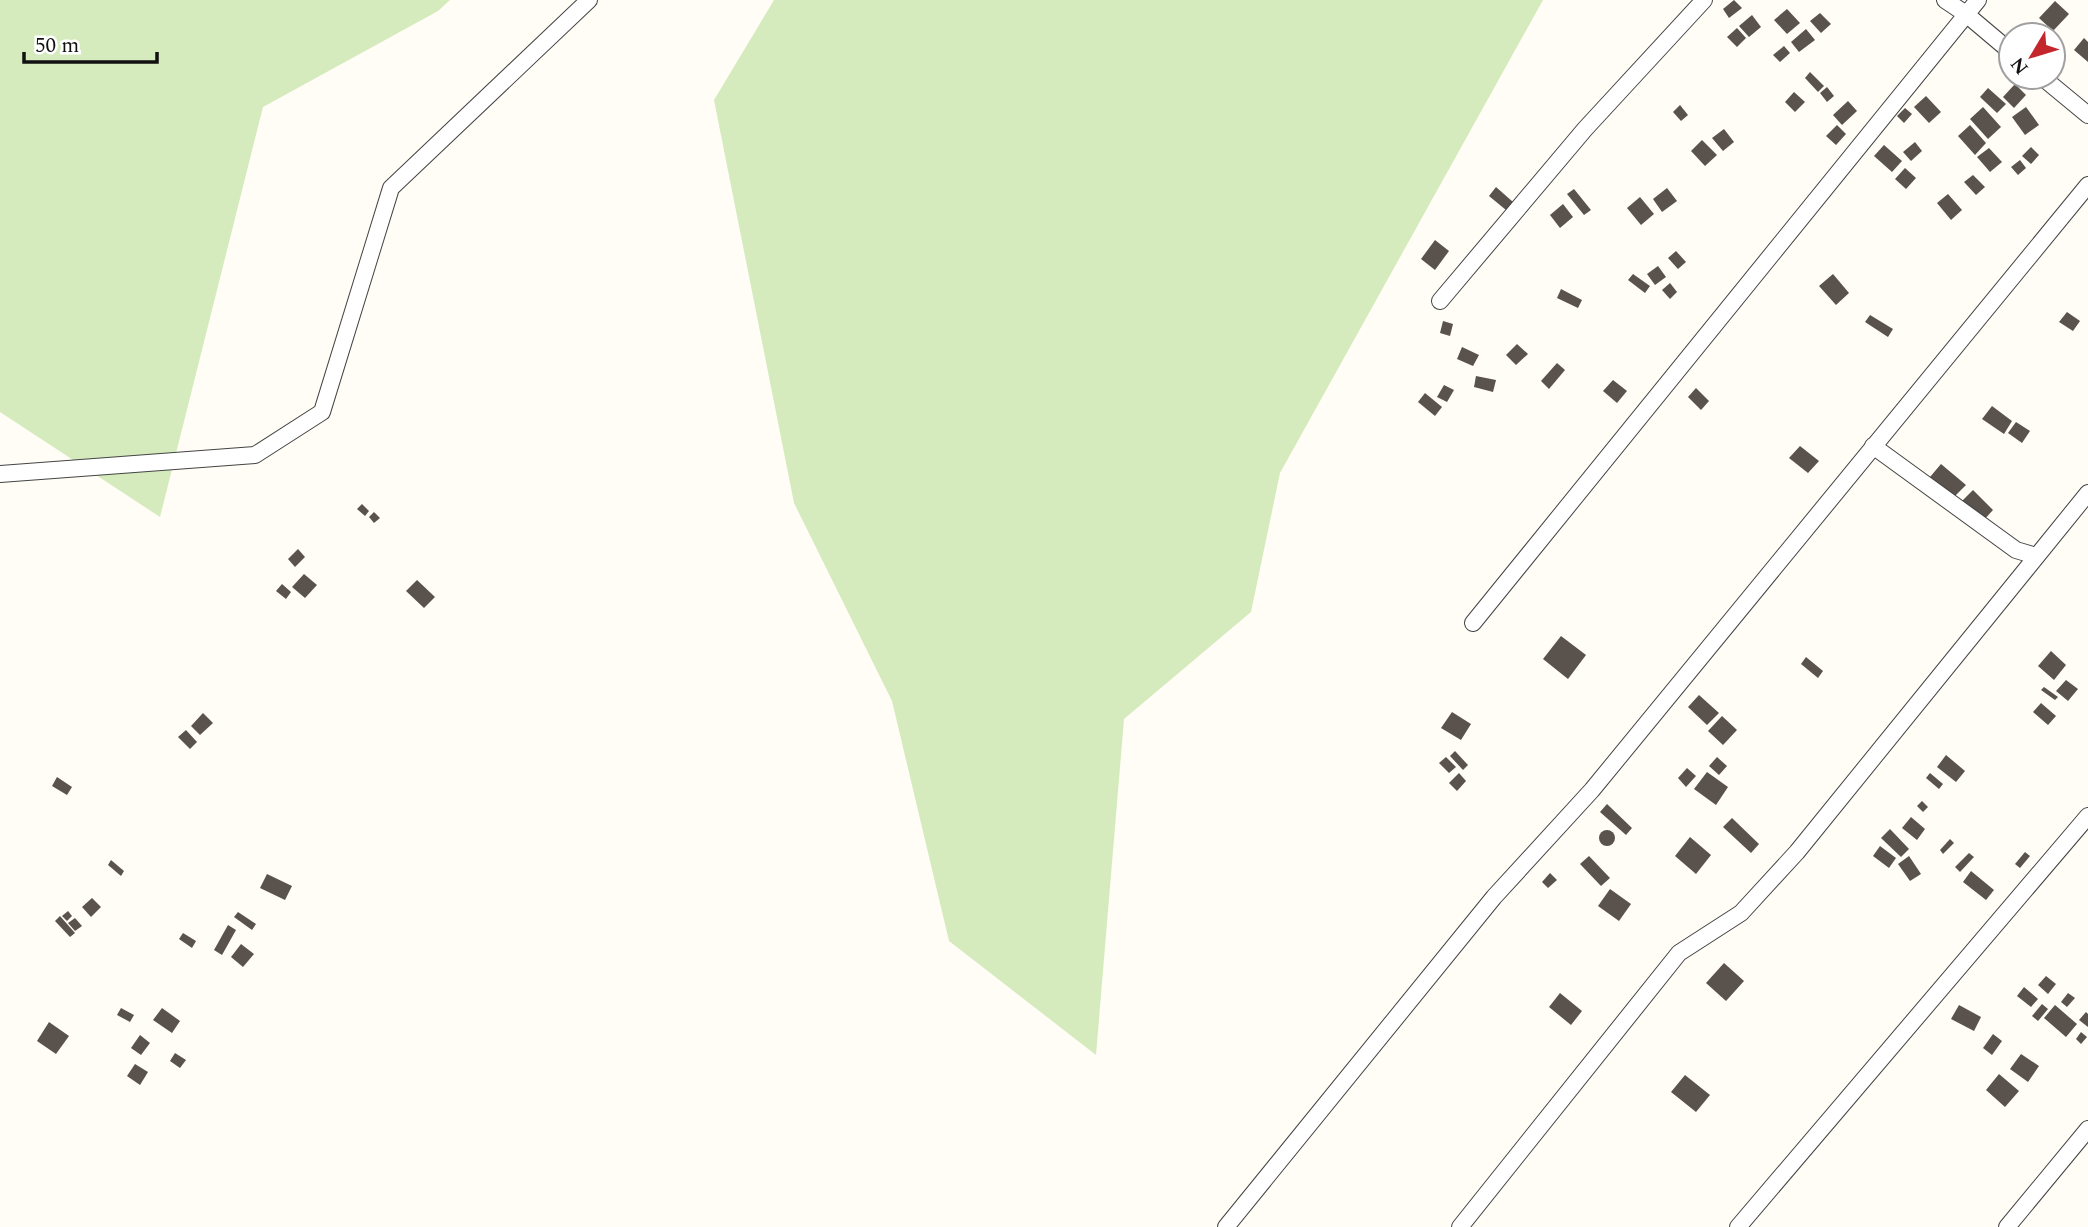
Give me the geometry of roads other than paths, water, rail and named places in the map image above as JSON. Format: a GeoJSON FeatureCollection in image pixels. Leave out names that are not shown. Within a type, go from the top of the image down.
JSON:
{"type":"FeatureCollection","features":[{"type":"Feature","properties":{"kind":"street"},"geometry":{"type":"LineString","coordinates":[[0,474],[255,455],[322,412],[391,188],[589,0]]}},
{"type":"Feature","properties":{"kind":"street"},"geometry":{"type":"LineString","coordinates":[[1440,301],[1585,129],[1704,0]]}},
{"type":"Feature","properties":{"kind":"street"},"geometry":{"type":"LineString","coordinates":[[1945,0],[1997,40]]}},
{"type":"Feature","properties":{"kind":"street"},"geometry":{"type":"LineString","coordinates":[[1473,623],[1978,0]]}},
{"type":"Feature","properties":{"kind":"street"},"geometry":{"type":"LineString","coordinates":[[2059,91],[2088,115]]}},
{"type":"Feature","properties":{"kind":"street"},"geometry":{"type":"LineString","coordinates":[[1226,1227],[1494,897],[1592,790],[2088,185]]}},
{"type":"Feature","properties":{"kind":"street"},"geometry":{"type":"LineString","coordinates":[[1874,446],[2017,550],[2036,556]]}},
{"type":"Feature","properties":{"kind":"street"},"geometry":{"type":"LineString","coordinates":[[1460,1227],[1679,953],[1741,914],[1797,852],[2088,493]]}},
{"type":"Feature","properties":{"kind":"street"},"geometry":{"type":"LineString","coordinates":[[1738,1227],[2088,816]]}},
{"type":"Feature","properties":{"kind":"street"},"geometry":{"type":"LineString","coordinates":[[2007,1227],[2088,1129]]}}]}
